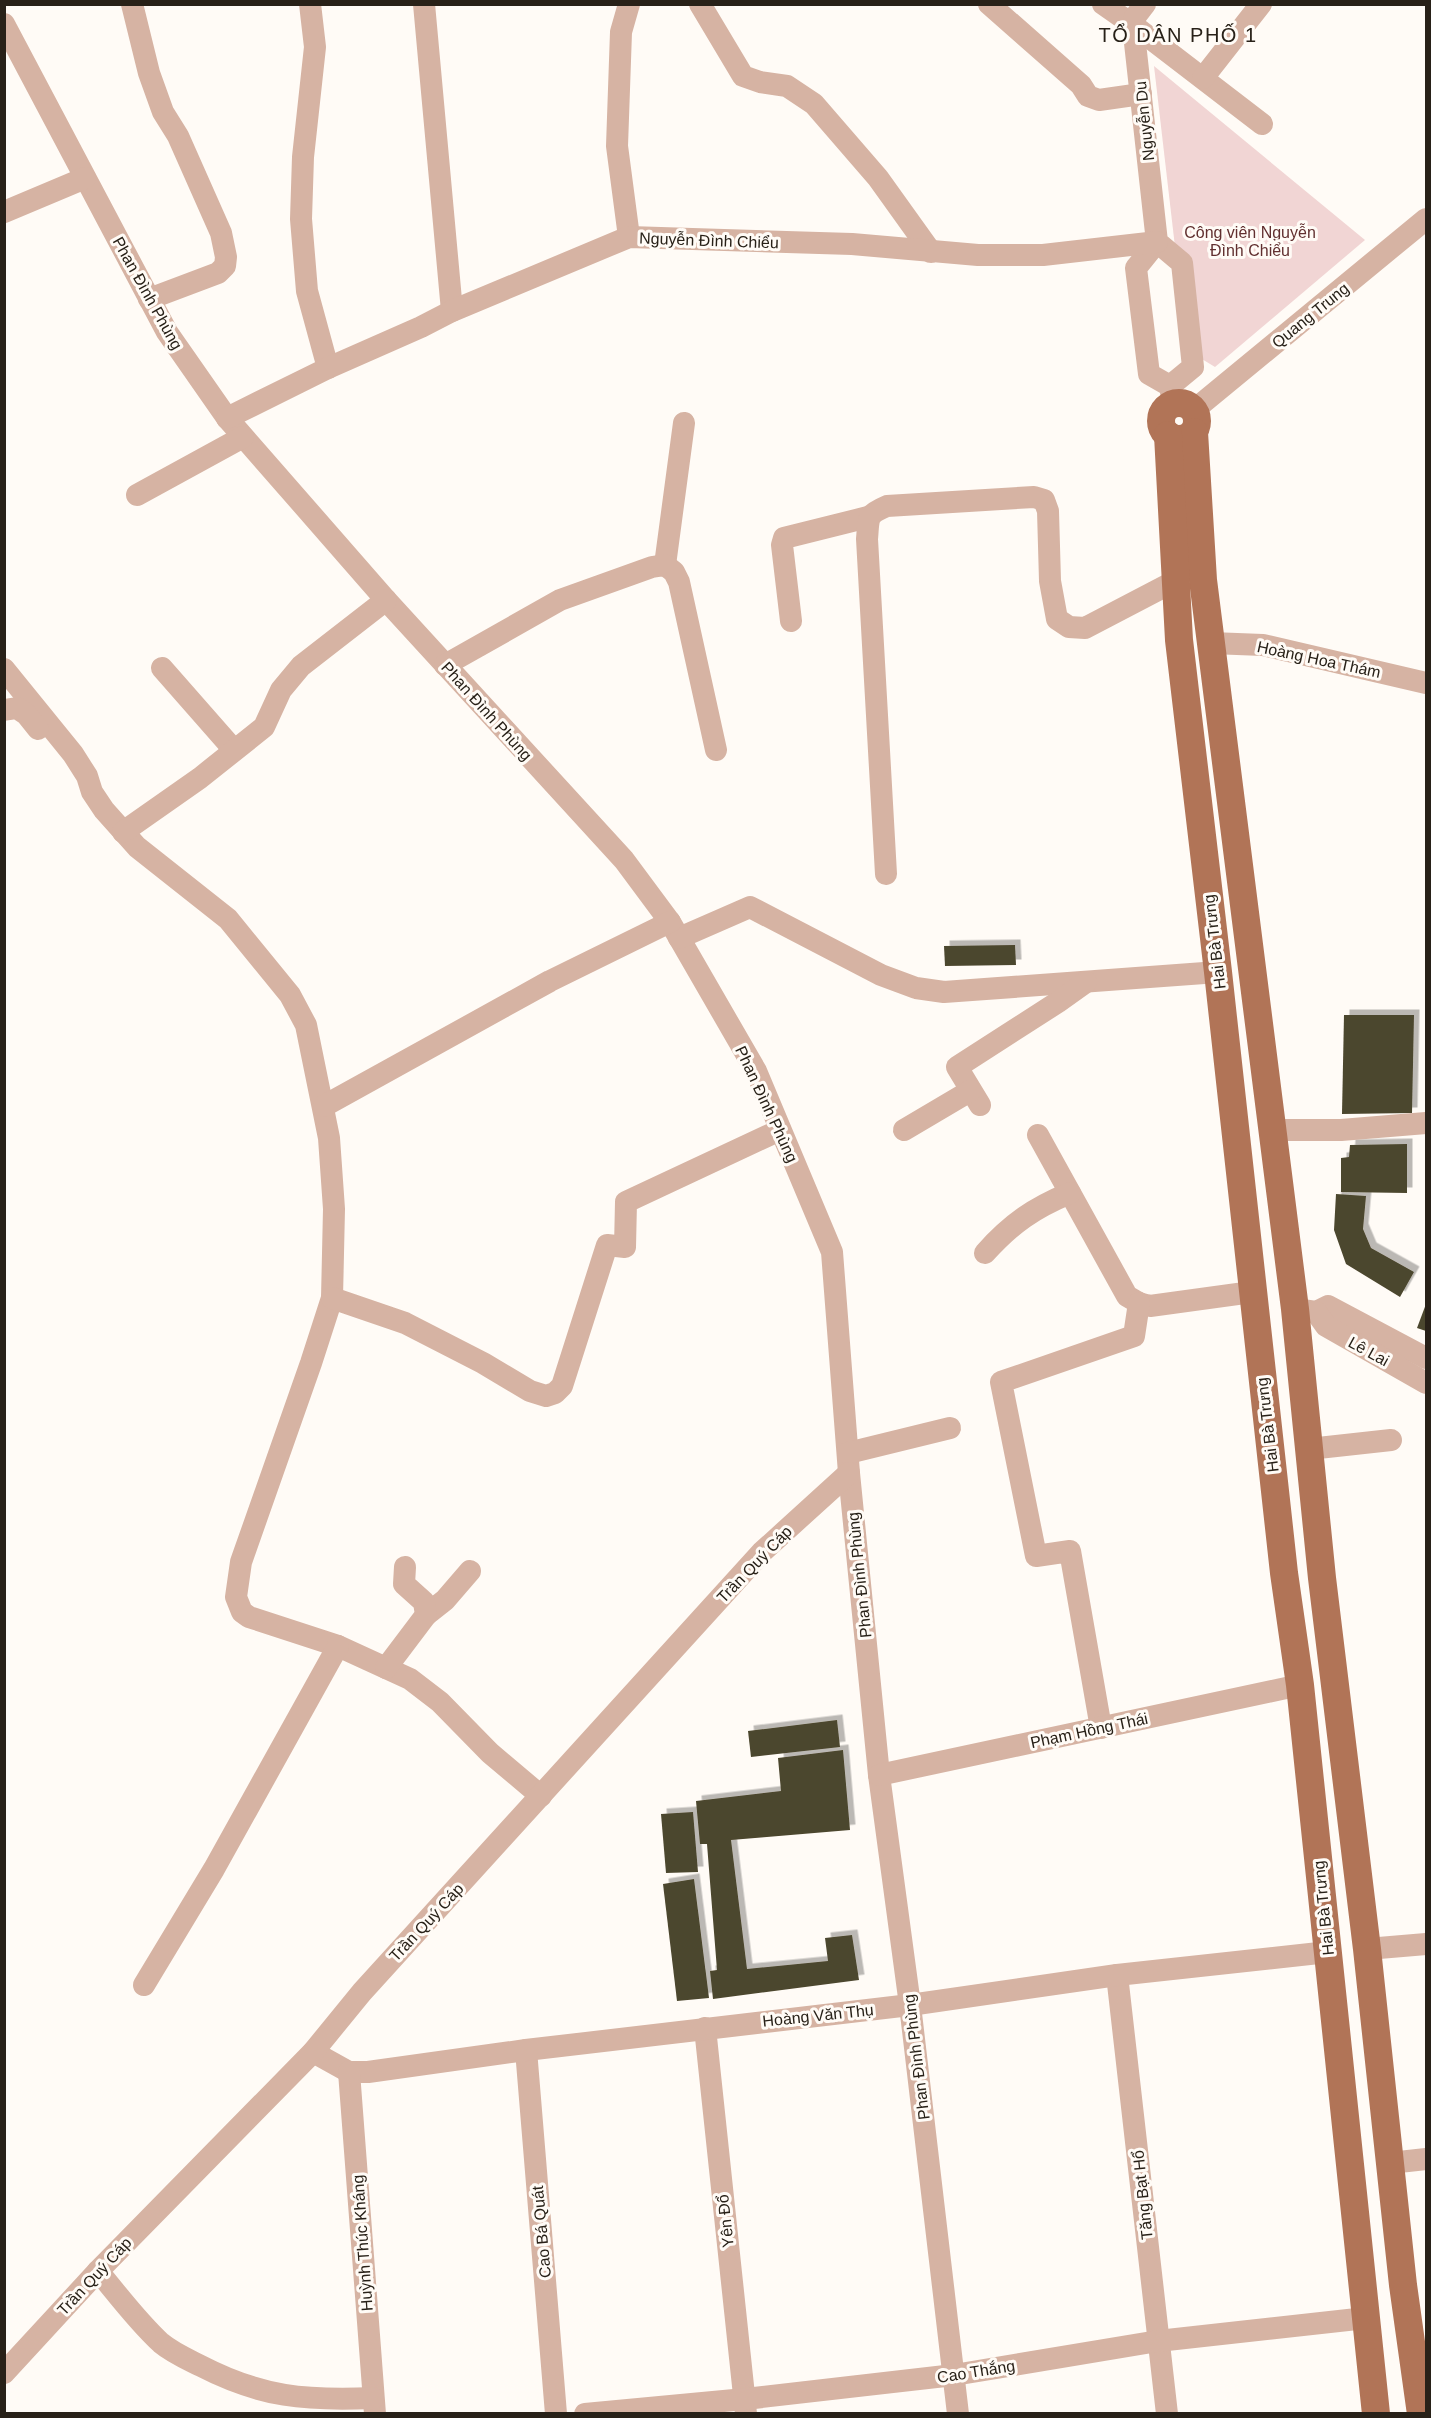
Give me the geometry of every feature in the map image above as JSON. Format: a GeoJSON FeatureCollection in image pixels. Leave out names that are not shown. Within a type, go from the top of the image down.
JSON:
{"type":"FeatureCollection","features":[{"type":"Feature","properties":{"kind":"main road"},"geometry":{"type":"LineString","coordinates":[[1180,413],[1272,1130],[1306,1311],[1309,1449],[1322,1578],[1367,1949],[1403,2285],[1421,2414]]}},
{"type":"Feature","properties":{"kind":"main road","name":"Hai Bà Trưng"},"geometry":{"type":"LineString","coordinates":[[1180,413],[1174,581],[1179,640],[1284,1573],[1300,1685],[1376,2414]]}},
{"type":"Feature","properties":{"kind":"main road"},"geometry":{"type":"LineString","coordinates":[[1174,581],[1203,580]]}},
{"type":"Feature","properties":{"kind":"main road"},"geometry":{"type":"LineString","coordinates":[[1179,640],[1211,644]]}},
{"type":"Feature","properties":{"kind":"main road"},"geometry":{"type":"LineString","coordinates":[[1252,1292],[1306,1311]]}},
{"type":"Feature","properties":{"kind":"main road"},"geometry":{"type":"LineString","coordinates":[[1328,1952],[1367,1949]]}},
{"type":"Feature","properties":{"kind":"street"},"geometry":{"type":"LineString","coordinates":[[132,4],[149,73],[163,112],[178,136],[221,233],[226,257],[225,266],[218,273],[149,299]]}},
{"type":"Feature","properties":{"kind":"street"},"geometry":{"type":"LineString","coordinates":[[310,4],[314,34],[314,61],[303,157],[301,219],[307,291],[328,368]]}},
{"type":"Feature","properties":{"kind":"street"},"geometry":{"type":"LineString","coordinates":[[424,4],[452,311]]}},
{"type":"Feature","properties":{"kind":"street"},"geometry":{"type":"LineString","coordinates":[[629,4],[621,32],[616,146],[629,237]]}},
{"type":"Feature","properties":{"kind":"street"},"geometry":{"type":"LineString","coordinates":[[699,4],[743,76],[760,82],[787,86],[814,104],[878,178],[931,252]]}},
{"type":"Feature","properties":{"kind":"street"},"geometry":{"type":"LineString","coordinates":[[988,4],[1081,85],[1091,98],[1141,94]]}},
{"type":"Feature","properties":{"kind":"street"},"geometry":{"type":"LineString","coordinates":[[1103,4],[1262,124]]}},
{"type":"Feature","properties":{"kind":"street"},"geometry":{"type":"LineString","coordinates":[[1133,25],[1135,17],[1145,4]]}},
{"type":"Feature","properties":{"kind":"street"},"geometry":{"type":"LineString","coordinates":[[1203,78],[1261,4]]}},
{"type":"Feature","properties":{"kind":"street","name":"Phan Đình Phùng"},"geometry":{"type":"LineString","coordinates":[[4,24],[166,332],[227,418],[386,600],[624,860],[675,930],[756,1071],[832,1252],[848,1463],[879,1775],[910,2005],[958,2414]]}},
{"type":"Feature","properties":{"kind":"street","name":"Nguyễn Du"},"geometry":{"type":"LineString","coordinates":[[1133,25],[1157,242]]}},
{"type":"Feature","properties":{"kind":"street"},"geometry":{"type":"LineString","coordinates":[[4,212],[86,178]]}},
{"type":"Feature","properties":{"kind":"street","name":"Quang Trung"},"geometry":{"type":"LineString","coordinates":[[1180,413],[1426,219]]}},
{"type":"Feature","properties":{"kind":"street","name":"Nguyễn Đình Chiểu"},"geometry":{"type":"LineString","coordinates":[[227,418],[452,311],[629,237],[852,244],[978,255],[1042,255],[1157,242]]}},
{"type":"Feature","properties":{"kind":"street"},"geometry":{"type":"LineString","coordinates":[[1157,242],[1182,263],[1193,367],[1180,413],[1149,374],[1136,268],[1157,242]]}},
{"type":"Feature","properties":{"kind":"street"},"geometry":{"type":"LineString","coordinates":[[665,565],[684,423]]}},
{"type":"Feature","properties":{"kind":"street"},"geometry":{"type":"LineString","coordinates":[[137,495],[243,437]]}},
{"type":"Feature","properties":{"kind":"street"},"geometry":{"type":"LineString","coordinates":[[791,621],[782,545],[784,538],[868,517],[871,513],[887,506],[1034,497],[1044,500],[1048,511],[1050,581],[1055,610],[1057,619],[1069,627],[1085,628],[1174,581]]}},
{"type":"Feature","properties":{"kind":"street"},"geometry":{"type":"LineString","coordinates":[[868,517],[867,538],[886,874]]}},
{"type":"Feature","properties":{"kind":"street"},"geometry":{"type":"LineString","coordinates":[[445,665],[560,600],[652,567],[665,565],[674,572],[679,582],[716,750]]}},
{"type":"Feature","properties":{"kind":"street"},"geometry":{"type":"LineString","coordinates":[[123,832],[200,778],[264,726],[281,690],[301,666],[386,600]]}},
{"type":"Feature","properties":{"kind":"street","name":"Hoàng Hoa Thám"},"geometry":{"type":"LineString","coordinates":[[1211,644],[1263,645],[1426,683]]}},
{"type":"Feature","properties":{"kind":"street"},"geometry":{"type":"LineString","coordinates":[[162,668],[234,750]]}},
{"type":"Feature","properties":{"kind":"street"},"geometry":{"type":"LineString","coordinates":[[4,669],[73,754],[104,810],[137,847],[228,919],[290,995],[306,1025],[330,1138],[334,1209],[332,1298],[241,1562],[236,1597],[242,1612],[249,1617],[338,1646],[426,1689],[490,1753],[542,1797]]}},
{"type":"Feature","properties":{"kind":"street"},"geometry":{"type":"LineString","coordinates":[[4,710],[14,707],[26,714],[69,767],[81,786],[92,792]]}},
{"type":"Feature","properties":{"kind":"street"},"geometry":{"type":"LineString","coordinates":[[324,1106],[550,981],[675,930],[750,907],[881,975],[916,988],[953,992],[1218,972]]}},
{"type":"Feature","properties":{"kind":"street"},"geometry":{"type":"LineString","coordinates":[[904,1130],[975,1098],[957,1067],[1088,981]]}},
{"type":"Feature","properties":{"kind":"street"},"geometry":{"type":"LineString","coordinates":[[1272,1130],[1341,1130],[1426,1123]]}},
{"type":"Feature","properties":{"kind":"street"},"geometry":{"type":"LineString","coordinates":[[332,1298],[405,1323],[483,1363],[530,1391],[546,1396],[555,1393],[562,1386],[607,1245],[625,1247],[626,1202],[780,1130]]}},
{"type":"Feature","properties":{"kind":"street"},"geometry":{"type":"LineString","coordinates":[[1038,1135],[1128,1296],[1139,1304],[1150,1306],[1252,1292]]}},
{"type":"Feature","properties":{"kind":"street"},"geometry":{"type":"LineString","coordinates":[[985,1253],[1023,1216],[1043,1204],[1070,1193]]}},
{"type":"Feature","properties":{"kind":"street"},"geometry":{"type":"LineString","coordinates":[[1101,1728],[1070,1551],[1036,1556],[1001,1382],[1134,1336],[1139,1304]]}},
{"type":"Feature","properties":{"kind":"street"},"geometry":{"type":"LineString","coordinates":[[1306,1311],[1328,1306],[1426,1358]]}},
{"type":"Feature","properties":{"kind":"street","name":"Lê Lai"},"geometry":{"type":"LineString","coordinates":[[1306,1311],[1326,1326],[1426,1383]]}},
{"type":"Feature","properties":{"kind":"street"},"geometry":{"type":"LineString","coordinates":[[848,1463],[950,1428]]}},
{"type":"Feature","properties":{"kind":"street"},"geometry":{"type":"LineString","coordinates":[[1309,1449],[1391,1440]]}},
{"type":"Feature","properties":{"kind":"street","name":"Trần Quý Cáp"},"geometry":{"type":"LineString","coordinates":[[4,2373],[98,2271],[313,2052],[362,1992],[542,1797],[762,1552],[848,1463]]}},
{"type":"Feature","properties":{"kind":"street"},"geometry":{"type":"LineString","coordinates":[[405,1567],[404,1584],[424,1602],[426,1615]]}},
{"type":"Feature","properties":{"kind":"street"},"geometry":{"type":"LineString","coordinates":[[386,1668],[426,1615],[445,1600],[470,1571]]}},
{"type":"Feature","properties":{"kind":"street"},"geometry":{"type":"LineString","coordinates":[[144,1985],[214,1869],[338,1646]]}},
{"type":"Feature","properties":{"kind":"street","name":"Phạm Hồng Thái"},"geometry":{"type":"LineString","coordinates":[[879,1775],[1300,1685]]}},
{"type":"Feature","properties":{"kind":"street"},"geometry":{"type":"LineString","coordinates":[[1367,1949],[1426,1944]]}},
{"type":"Feature","properties":{"kind":"street","name":"Hoàng Văn Thụ"},"geometry":{"type":"LineString","coordinates":[[349,2072],[368,2072],[526,2050],[910,2005],[1117,1976],[1328,1952]]}},
{"type":"Feature","properties":{"kind":"street","name":"Tăng Bạt Hổ"},"geometry":{"type":"LineString","coordinates":[[1117,1976],[1167,2414]]}},
{"type":"Feature","properties":{"kind":"street","name":"Yên Đổ"},"geometry":{"type":"LineString","coordinates":[[705,2028],[745,2406]]}},
{"type":"Feature","properties":{"kind":"street","name":"Cao Bá Quát"},"geometry":{"type":"LineString","coordinates":[[526,2050],[556,2414]]}},
{"type":"Feature","properties":{"kind":"street"},"geometry":{"type":"LineString","coordinates":[[313,2052],[349,2072]]}},
{"type":"Feature","properties":{"kind":"street","name":"Huỳnh Thúc Kháng"},"geometry":{"type":"LineString","coordinates":[[349,2072],[374,2406]]}},
{"type":"Feature","properties":{"kind":"street"},"geometry":{"type":"LineString","coordinates":[[1390,2163],[1426,2159]]}},
{"type":"Feature","properties":{"kind":"street"},"geometry":{"type":"LineString","coordinates":[[98,2271],[162,2344],[231,2381],[285,2396],[374,2406]]}},
{"type":"Feature","properties":{"kind":"street","name":"Cao Thắng"},"geometry":{"type":"LineString","coordinates":[[585,2414],[745,2406],[954,2375],[1158,2341],[1366,2318]]}},
{"type":"Feature","properties":{"kind":"green space","name":"Công viên Nguyễn Đình Chiểu"},"geometry":{"type":"Polygon","coordinates":[[[1154,66],[1365,240],[1215,367],[1187,350],[1154,66]]]}},
{"type":"Feature","properties":{"kind":"building"},"geometry":{"type":"Polygon","coordinates":[[[1015,945],[1016,965],[945,966],[944,946],[1015,945]]]}},
{"type":"Feature","properties":{"kind":"building"},"geometry":{"type":"Polygon","coordinates":[[[1344,1015],[1414,1015],[1412,1113],[1342,1114],[1344,1015]]]}},
{"type":"Feature","properties":{"kind":"building"},"geometry":{"type":"Polygon","coordinates":[[[1407,1144],[1407,1193],[1341,1192],[1341,1158],[1349,1157],[1350,1145],[1407,1144]]]}},
{"type":"Feature","properties":{"kind":"building"},"geometry":{"type":"Polygon","coordinates":[[[1336,1194],[1366,1196],[1363,1229],[1371,1248],[1414,1272],[1400,1297],[1346,1264],[1334,1230],[1336,1194]]]}},
{"type":"Feature","properties":{"kind":"building"},"geometry":{"type":"Polygon","coordinates":[[[1426,1304],[1426,1331],[1417,1328],[1426,1304]]]}},
{"type":"Feature","properties":{"kind":"building"},"geometry":{"type":"Polygon","coordinates":[[[837,1720],[840,1747],[751,1757],[748,1731],[837,1720]]]}},
{"type":"Feature","properties":{"kind":"building"},"geometry":{"type":"Polygon","coordinates":[[[843,1750],[850,1830],[731,1840],[747,1969],[828,1961],[825,1938],[852,1935],[859,1980],[713,1999],[710,1971],[717,1970],[707,1844],[700,1844],[696,1801],[781,1791],[778,1758],[843,1750]]]}},
{"type":"Feature","properties":{"kind":"building"},"geometry":{"type":"Polygon","coordinates":[[[693,1812],[698,1872],[666,1873],[661,1814],[693,1812]]]}},
{"type":"Feature","properties":{"kind":"building"},"geometry":{"type":"Polygon","coordinates":[[[694,1879],[709,1998],[677,2001],[663,1884],[694,1879]]]}},
{"type":"Feature","properties":{"kind":"district","name":"TỔ DÂN PHỐ 1"},"geometry":{"type":"Point","coordinates":[1178,35]}}]}
